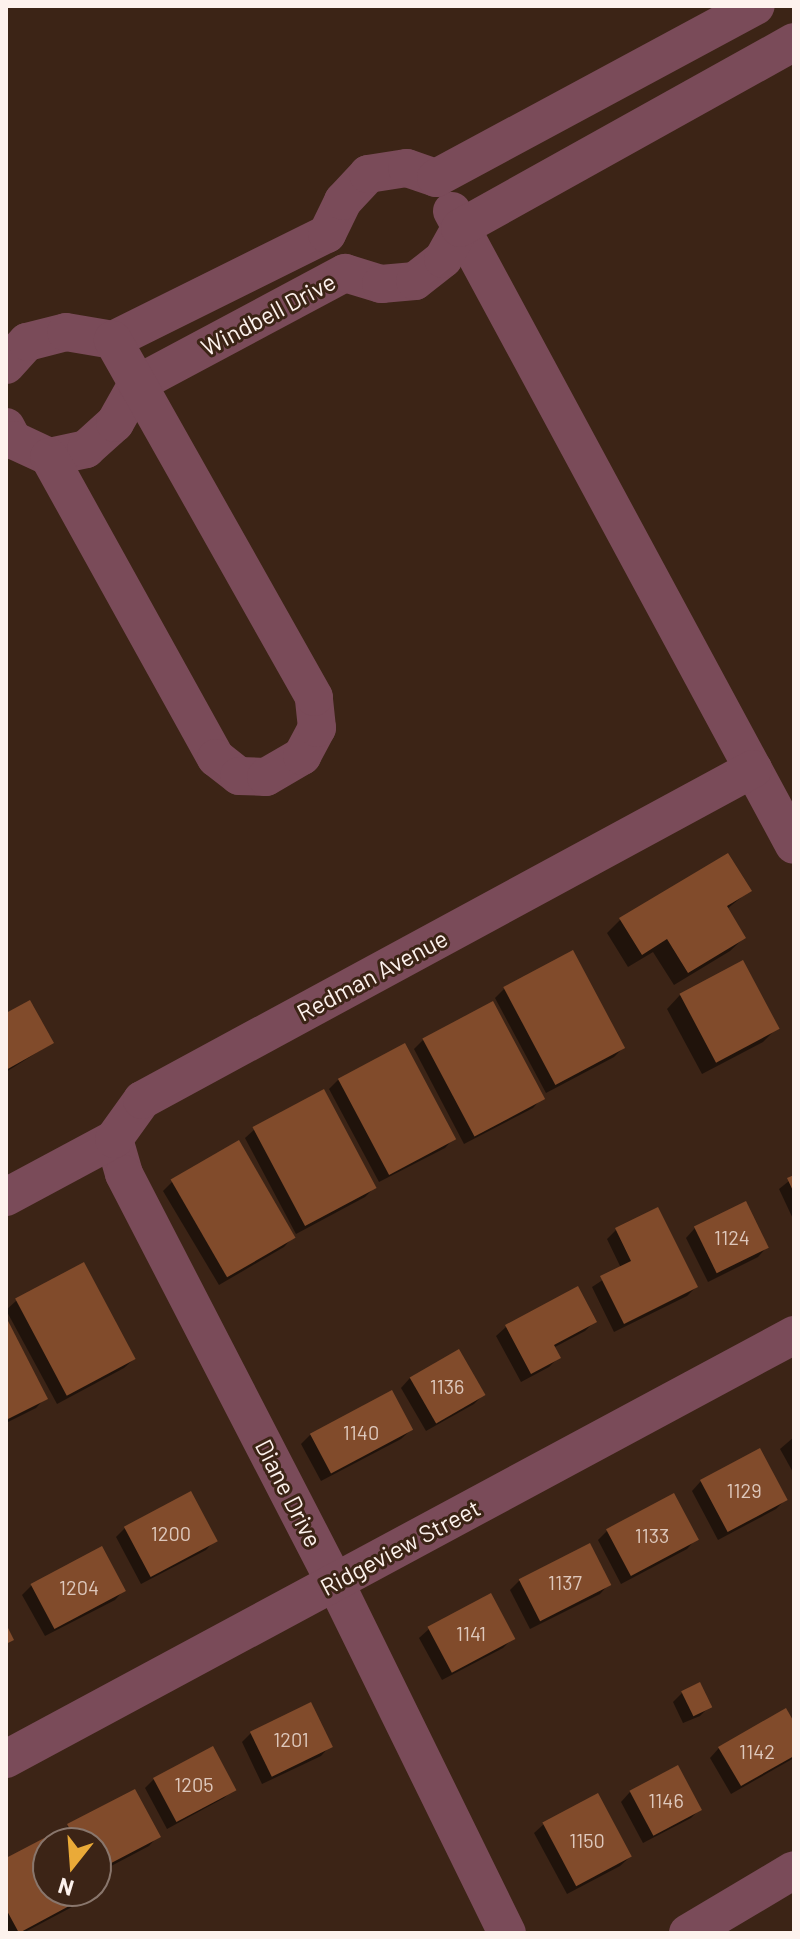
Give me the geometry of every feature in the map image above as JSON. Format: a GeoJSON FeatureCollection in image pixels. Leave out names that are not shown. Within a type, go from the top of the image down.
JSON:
{"type":"FeatureCollection","features":[{"type":"Feature","properties":{"kind":"street"},"geometry":{"type":"LineString","coordinates":[[791,51],[758,6],[436,178],[460,228],[794,845]]}},
{"type":"Feature","properties":{"kind":"street","name":"Windbell Drive"},"geometry":{"type":"LineString","coordinates":[[137,384],[345,273],[381,284],[415,281],[443,259],[460,228],[791,51]]}},
{"type":"Feature","properties":{"kind":"street","name":"Windbell Drive"},"geometry":{"type":"LineString","coordinates":[[113,340],[327,234],[343,201],[368,174],[407,168],[436,178]]}},
{"type":"Feature","properties":{"kind":"street"},"geometry":{"type":"LineString","coordinates":[[327,234],[345,273]]}},
{"type":"Feature","properties":{"kind":"street"},"geometry":{"type":"LineString","coordinates":[[6,365],[27,342],[66,332],[113,340],[314,697],[317,728],[302,756],[266,777],[239,776],[216,758],[49,457],[13,440],[6,427]]}},
{"type":"Feature","properties":{"kind":"street"},"geometry":{"type":"LineString","coordinates":[[49,457],[86,449],[115,423],[137,384]]}},
{"type":"Feature","properties":{"kind":"street","name":"Redman Avenue"},"geometry":{"type":"LineString","coordinates":[[6,1197],[114,1139],[142,1100],[753,769]]}},
{"type":"Feature","properties":{"kind":"street","name":"Diane Drive"},"geometry":{"type":"LineString","coordinates":[[114,1139],[124,1174],[335,1582],[507,1933]]}},
{"type":"Feature","properties":{"kind":"street","name":"Ridgeview Street"},"geometry":{"type":"LineString","coordinates":[[6,1759],[794,1335]]}},
{"type":"Feature","properties":{"kind":"street"},"geometry":{"type":"LineString","coordinates":[[688,1933],[794,1870]]}},
{"type":"Feature","properties":{"kind":"building"},"geometry":{"type":"Polygon","coordinates":[[[728,853],[752,891],[727,906],[746,938],[688,973],[667,939],[642,955],[619,918],[728,853]]]}},
{"type":"Feature","properties":{"kind":"building"},"geometry":{"type":"Polygon","coordinates":[[[573,950],[625,1048],[555,1085],[503,987],[573,950]]]}},
{"type":"Feature","properties":{"kind":"building"},"geometry":{"type":"Polygon","coordinates":[[[743,960],[780,1029],[716,1063],[679,994],[743,960]]]}},
{"type":"Feature","properties":{"kind":"building"},"geometry":{"type":"Polygon","coordinates":[[[30,1000],[54,1043],[6,1070],[6,1013],[30,1000]]]}},
{"type":"Feature","properties":{"kind":"building"},"geometry":{"type":"Polygon","coordinates":[[[493,1001],[545,1099],[474,1137],[422,1039],[493,1001]]]}},
{"type":"Feature","properties":{"kind":"building"},"geometry":{"type":"Polygon","coordinates":[[[405,1043],[456,1139],[389,1175],[338,1079],[405,1043]]]}},
{"type":"Feature","properties":{"kind":"building"},"geometry":{"type":"Polygon","coordinates":[[[324,1089],[377,1188],[305,1226],[252,1127],[324,1089]]]}},
{"type":"Feature","properties":{"kind":"building"},"geometry":{"type":"Polygon","coordinates":[[[239,1140],[295,1238],[227,1277],[171,1180],[239,1140]]]}},
{"type":"Feature","properties":{"kind":"building"},"geometry":{"type":"Polygon","coordinates":[[[794,1175],[794,1193],[787,1178],[794,1175]]]}},
{"type":"Feature","properties":{"kind":"building"},"geometry":{"type":"Polygon","coordinates":[[[746,1201],[769,1248],[717,1273],[694,1226],[746,1201]]]}},
{"type":"Feature","properties":{"kind":"building"},"geometry":{"type":"Polygon","coordinates":[[[658,1207],[698,1287],[624,1324],[600,1276],[631,1261],[615,1228],[658,1207]]]}},
{"type":"Feature","properties":{"kind":"building"},"geometry":{"type":"Polygon","coordinates":[[[84,1262],[136,1359],[67,1396],[15,1299],[84,1262]]]}},
{"type":"Feature","properties":{"kind":"building"},"geometry":{"type":"Polygon","coordinates":[[[578,1286],[597,1322],[554,1345],[561,1358],[531,1374],[505,1325],[578,1286]]]}},
{"type":"Feature","properties":{"kind":"building"},"geometry":{"type":"Polygon","coordinates":[[[6,1317],[48,1399],[6,1420],[6,1317]]]}},
{"type":"Feature","properties":{"kind":"building"},"geometry":{"type":"Polygon","coordinates":[[[459,1349],[486,1395],[436,1423],[410,1378],[459,1349]]]}},
{"type":"Feature","properties":{"kind":"building"},"geometry":{"type":"Polygon","coordinates":[[[392,1390],[413,1430],[331,1473],[310,1434],[392,1390]]]}},
{"type":"Feature","properties":{"kind":"building"},"geometry":{"type":"Polygon","coordinates":[[[760,1448],[788,1500],[728,1532],[700,1480],[760,1448]]]}},
{"type":"Feature","properties":{"kind":"building"},"geometry":{"type":"Polygon","coordinates":[[[191,1491],[218,1541],[151,1577],[124,1527],[191,1491]]]}},
{"type":"Feature","properties":{"kind":"building"},"geometry":{"type":"Polygon","coordinates":[[[674,1493],[699,1540],[631,1576],[606,1529],[674,1493]]]}},
{"type":"Feature","properties":{"kind":"building"},"geometry":{"type":"Polygon","coordinates":[[[590,1543],[611,1585],[540,1621],[519,1579],[590,1543]]]}},
{"type":"Feature","properties":{"kind":"building"},"geometry":{"type":"Polygon","coordinates":[[[102,1546],[126,1591],[54,1629],[30,1584],[102,1546]]]}},
{"type":"Feature","properties":{"kind":"building"},"geometry":{"type":"Polygon","coordinates":[[[491,1593],[515,1639],[452,1673],[427,1627],[491,1593]]]}},
{"type":"Feature","properties":{"kind":"building"},"geometry":{"type":"Polygon","coordinates":[[[6,1624],[14,1640],[6,1644],[6,1624]]]}},
{"type":"Feature","properties":{"kind":"building"},"geometry":{"type":"Polygon","coordinates":[[[700,1682],[712,1707],[693,1716],[681,1691],[700,1682]]]}},
{"type":"Feature","properties":{"kind":"building"},"geometry":{"type":"Polygon","coordinates":[[[311,1702],[333,1747],[272,1777],[250,1732],[311,1702]]]}},
{"type":"Feature","properties":{"kind":"building"},"geometry":{"type":"Polygon","coordinates":[[[786,1708],[794,1722],[794,1756],[741,1786],[718,1747],[786,1708]]]}},
{"type":"Feature","properties":{"kind":"building"},"geometry":{"type":"Polygon","coordinates":[[[213,1746],[236,1790],[176,1822],[153,1778],[213,1746]]]}},
{"type":"Feature","properties":{"kind":"building"},"geometry":{"type":"Polygon","coordinates":[[[678,1765],[702,1810],[653,1836],[629,1791],[678,1765]]]}},
{"type":"Feature","properties":{"kind":"building"},"geometry":{"type":"Polygon","coordinates":[[[135,1789],[161,1837],[112,1863],[112,1827],[69,1827],[67,1824],[135,1789]]]}},
{"type":"Feature","properties":{"kind":"building"},"geometry":{"type":"Polygon","coordinates":[[[598,1793],[632,1857],[576,1886],[542,1823],[598,1793]]]}},
{"type":"Feature","properties":{"kind":"building"},"geometry":{"type":"Polygon","coordinates":[[[32,1844],[32,1907],[67,1907],[19,1933],[6,1909],[6,1858],[32,1844]]]}}]}
